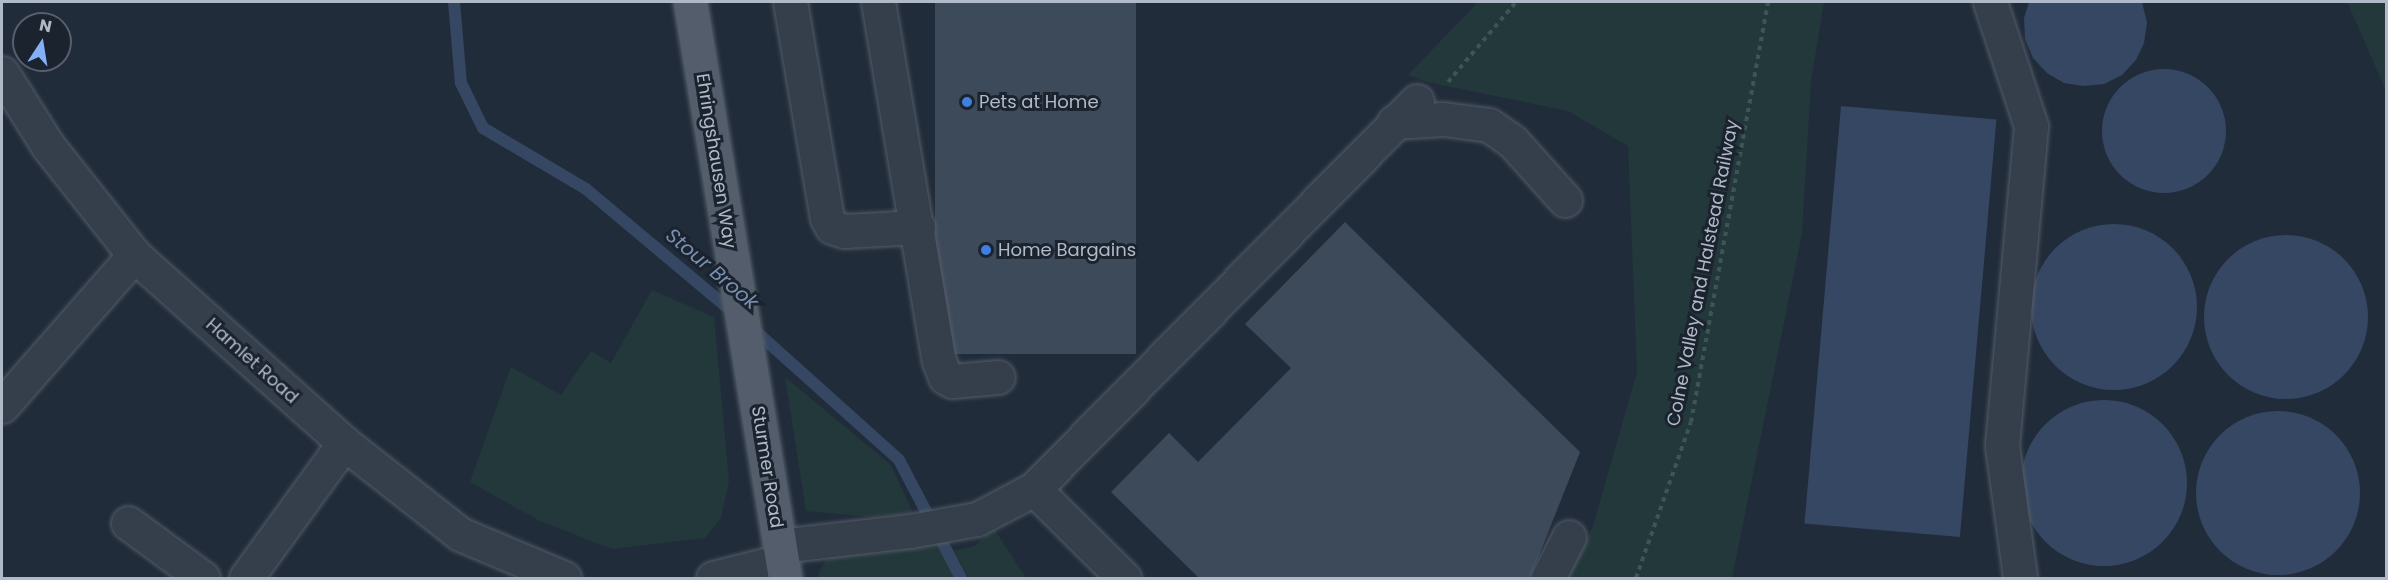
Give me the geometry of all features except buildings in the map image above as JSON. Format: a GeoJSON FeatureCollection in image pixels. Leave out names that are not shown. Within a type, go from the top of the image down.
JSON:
{"type":"FeatureCollection","features":[{"type":"Feature","properties":{"kind":"main road","name":"Ehringshausen Way"},"geometry":{"type":"LineString","coordinates":[[690,2],[749,356]]}},
{"type":"Feature","properties":{"kind":"main road","name":"Sturmer Road"},"geometry":{"type":"LineString","coordinates":[[749,356],[782,562]]}},
{"type":"Feature","properties":{"kind":"street"},"geometry":{"type":"LineString","coordinates":[[790,2],[827,218],[832,227],[844,231],[918,227]]}},
{"type":"Feature","properties":{"kind":"street"},"geometry":{"type":"LineString","coordinates":[[878,2],[939,361],[945,377],[952,381],[998,377]]}},
{"type":"Feature","properties":{"kind":"street"},"geometry":{"type":"LineString","coordinates":[[1990,2],[2031,126],[2002,446],[2020,579]]}},
{"type":"Feature","properties":{"kind":"street","name":"Hamlet Road"},"geometry":{"type":"LineString","coordinates":[[2,73],[48,146],[134,255],[344,443],[460,534],[564,579]]}},
{"type":"Feature","properties":{"kind":"street"},"geometry":{"type":"LineString","coordinates":[[713,579],[910,531],[977,519],[1034,489],[1406,111],[1489,125],[1513,142],[1565,200]]}},
{"type":"Feature","properties":{"kind":"street"},"geometry":{"type":"LineString","coordinates":[[2,406],[134,255]]}},
{"type":"Feature","properties":{"kind":"street"},"geometry":{"type":"LineString","coordinates":[[246,579],[344,443]]}},
{"type":"Feature","properties":{"kind":"street"},"geometry":{"type":"LineString","coordinates":[[1034,489],[1124,579]]}},
{"type":"Feature","properties":{"kind":"street"},"geometry":{"type":"LineString","coordinates":[[128,523],[203,579]]}},
{"type":"Feature","properties":{"kind":"street"},"geometry":{"type":"LineString","coordinates":[[1548,579],[1569,537]]}},
{"type":"Feature","properties":{"kind":"path"},"geometry":{"type":"LineString","coordinates":[[1406,111],[1441,90],[1516,2]]}},
{"type":"Feature","properties":{"kind":"path","name":"Colne Valley and Halstead Railway"},"geometry":{"type":"LineString","coordinates":[[1636,579],[1691,422],[1768,2]]}},
{"type":"Feature","properties":{"kind":"green space"},"geometry":{"type":"Polygon","coordinates":[[[1478,2],[1824,2],[1811,81],[1802,234],[1732,578],[1567,578],[1592,529],[1637,372],[1628,146],[1568,111],[1427,82],[1408,75],[1478,2]]]}},
{"type":"Feature","properties":{"kind":"green space"},"geometry":{"type":"Polygon","coordinates":[[[2347,2],[2386,2],[2386,91],[2347,2]]]}},
{"type":"Feature","properties":{"kind":"green space"},"geometry":{"type":"Polygon","coordinates":[[[652,290],[714,317],[729,481],[721,518],[705,538],[612,549],[540,521],[470,482],[511,367],[561,395],[591,351],[611,363],[652,290]]]}},
{"type":"Feature","properties":{"kind":"green space"},"geometry":{"type":"Polygon","coordinates":[[[785,377],[891,465],[913,513],[869,517],[806,511],[785,377]]]}},
{"type":"Feature","properties":{"kind":"green space"},"geometry":{"type":"Polygon","coordinates":[[[993,527],[1026,578],[969,578],[954,551],[975,546],[993,527]]]}},
{"type":"Feature","properties":{"kind":"green space"},"geometry":{"type":"Polygon","coordinates":[[[934,540],[956,578],[818,578],[828,556],[934,540]]]}},
{"type":"Feature","properties":{"kind":"water"},"geometry":{"type":"Polygon","coordinates":[[[2029,2],[2142,2],[2147,23],[2144,43],[2136,60],[2122,75],[2104,84],[2084,86],[2064,83],[2047,73],[2033,58],[2025,39],[2024,18],[2029,2]]]}},
{"type":"Feature","properties":{"kind":"water"},"geometry":{"type":"Polygon","coordinates":[[[2164,69],[2188,73],[2208,87],[2222,107],[2226,131],[2222,155],[2208,175],[2188,189],[2164,193],[2140,189],[2120,175],[2106,155],[2102,131],[2106,107],[2120,87],[2140,73],[2164,69]]]}},
{"type":"Feature","properties":{"kind":"water"},"geometry":{"type":"Polygon","coordinates":[[[1841,106],[1996,120],[1960,537],[1804,523],[1841,106]]]}},
{"type":"Feature","properties":{"kind":"water"},"geometry":{"type":"Polygon","coordinates":[[[2114,224],[2146,231],[2160,238],[2172,249],[2183,261],[2190,275],[2197,307],[2190,339],[2183,353],[2172,365],[2160,376],[2146,383],[2114,390],[2082,383],[2068,376],[2056,365],[2045,353],[2038,339],[2031,307],[2038,275],[2045,261],[2056,249],[2068,238],[2082,231],[2114,224]]]}},
{"type":"Feature","properties":{"kind":"water"},"geometry":{"type":"Polygon","coordinates":[[[2286,235],[2302,236],[2318,241],[2344,259],[2362,285],[2367,301],[2367,333],[2362,349],[2344,375],[2318,393],[2302,398],[2286,399],[2270,398],[2254,393],[2228,375],[2210,349],[2205,333],[2204,317],[2205,301],[2210,285],[2228,259],[2254,241],[2270,236],[2286,235]]]}},
{"type":"Feature","properties":{"kind":"water"},"geometry":{"type":"Polygon","coordinates":[[[2104,400],[2136,407],[2150,414],[2162,425],[2173,437],[2180,451],[2187,483],[2180,515],[2173,529],[2162,541],[2150,552],[2136,559],[2104,566],[2072,559],[2058,552],[2046,541],[2035,529],[2028,515],[2021,483],[2028,451],[2035,437],[2046,425],[2058,414],[2072,407],[2104,400]]]}},
{"type":"Feature","properties":{"kind":"water"},"geometry":{"type":"Polygon","coordinates":[[[2278,411],[2309,417],[2336,435],[2354,462],[2360,493],[2354,524],[2336,551],[2309,569],[2278,575],[2247,569],[2220,551],[2202,524],[2196,493],[2202,462],[2220,435],[2247,417],[2278,411]]]}},
{"type":"Feature","properties":{"kind":"waterway","name":"Stour Brook"},"geometry":{"type":"LineString","coordinates":[[454,2],[461,83],[483,128],[586,189],[735,314]]}},
{"type":"Feature","properties":{"kind":"waterway","name":"Stour Brook"},"geometry":{"type":"LineString","coordinates":[[751,327],[899,460],[961,578]]}},
{"type":"Feature","properties":{"kind":"place","name":"Pets at Home"},"geometry":{"type":"Point","coordinates":[967,102]}},
{"type":"Feature","properties":{"kind":"place","name":"Home Bargains"},"geometry":{"type":"Point","coordinates":[986,250]}}]}
